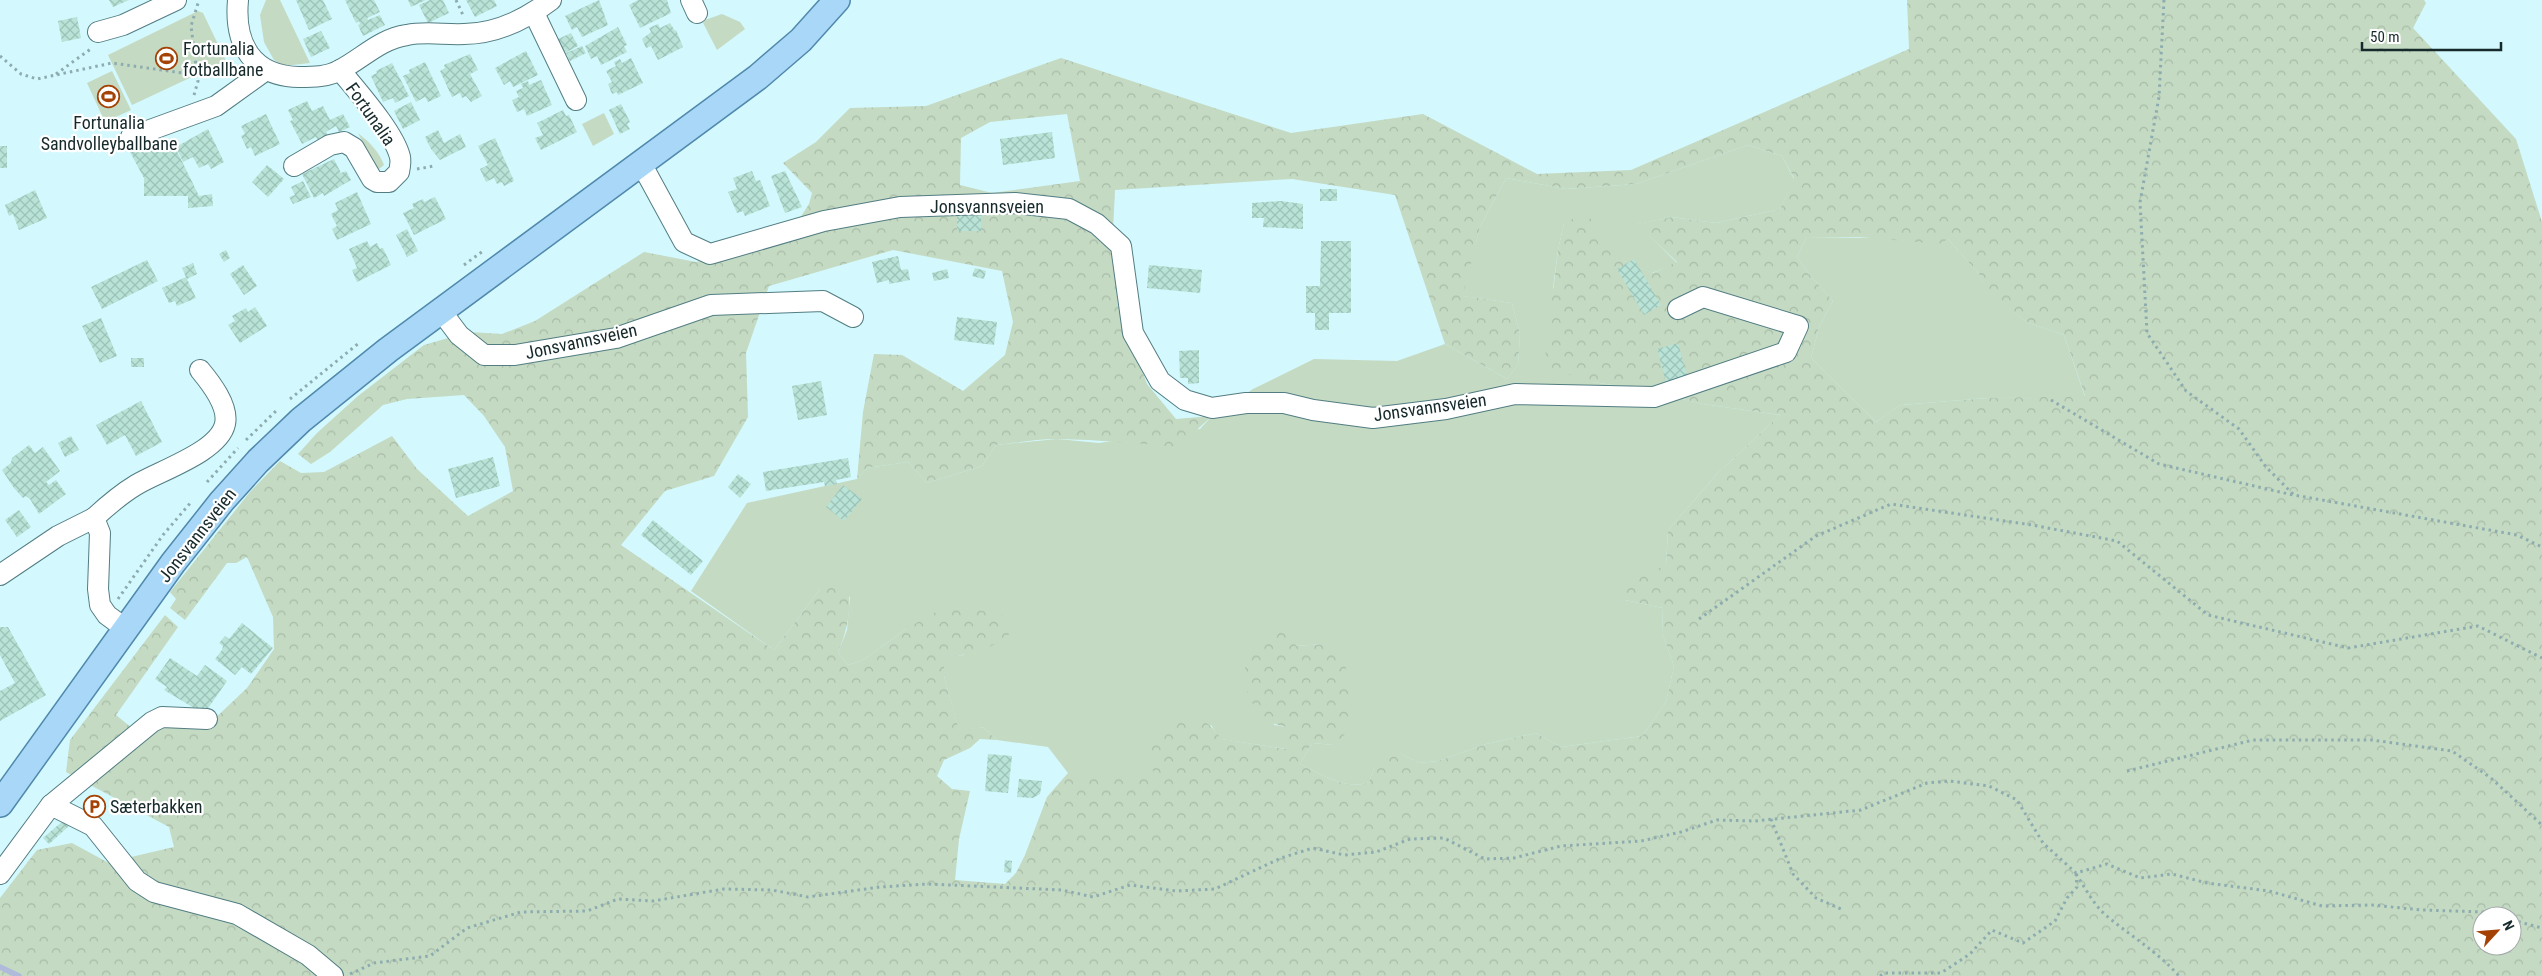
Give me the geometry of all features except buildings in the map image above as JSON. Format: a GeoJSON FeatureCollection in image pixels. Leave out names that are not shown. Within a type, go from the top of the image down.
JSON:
{"type":"FeatureCollection","features":[{"type":"Feature","properties":{"kind":"main road","name":"Jonsvannsveien"},"geometry":{"type":"LineString","coordinates":[[0,804],[172,563],[222,501],[258,461],[328,397],[441,311],[642,165],[758,77],[801,40],[837,0]]}},
{"type":"Feature","properties":{"kind":"street"},"geometry":{"type":"LineString","coordinates":[[98,32],[123,25],[176,0]]}},
{"type":"Feature","properties":{"kind":"street"},"geometry":{"type":"LineString","coordinates":[[131,137],[216,106],[266,70],[251,56],[240,36],[237,23],[238,0]]}},
{"type":"Feature","properties":{"kind":"street","name":"Fortunalia"},"geometry":{"type":"LineString","coordinates":[[266,70],[276,75],[319,76],[340,70],[370,50],[393,38],[421,33],[466,34],[484,32],[506,26],[534,13],[551,0]]}},
{"type":"Feature","properties":{"kind":"street"},"geometry":{"type":"LineString","coordinates":[[534,13],[576,100]]}},
{"type":"Feature","properties":{"kind":"street","name":"Fortunalia"},"geometry":{"type":"LineString","coordinates":[[294,166],[330,145],[344,142],[354,148],[372,179],[377,182],[388,182],[400,172],[400,157],[394,144],[366,102],[340,70]]}},
{"type":"Feature","properties":{"kind":"street","name":"Jonsvannsveien"},"geometry":{"type":"LineString","coordinates":[[642,165],[684,242],[710,254],[824,221],[900,207],[1015,203],[1070,209],[1098,224],[1121,246],[1132,333],[1160,381],[1186,400],[1212,408],[1246,403],[1284,403],[1313,410],[1373,418],[1446,409],[1515,394],[1654,397],[1786,352],[1798,326],[1703,297],[1678,308]]}},
{"type":"Feature","properties":{"kind":"street","name":"Jonsvannsveien"},"geometry":{"type":"LineString","coordinates":[[441,311],[459,336],[484,355],[515,356],[616,338],[711,305],[824,301],[853,317]]}},
{"type":"Feature","properties":{"kind":"street"},"geometry":{"type":"LineString","coordinates":[[0,575],[58,536],[94,518],[120,495],[195,454],[222,432],[226,422],[223,406],[200,370]]}},
{"type":"Feature","properties":{"kind":"street"},"geometry":{"type":"LineString","coordinates":[[94,518],[100,532],[98,589],[100,605],[107,615],[126,629]]}},
{"type":"Feature","properties":{"kind":"street"},"geometry":{"type":"LineString","coordinates":[[0,874],[51,805],[152,722],[162,718],[207,719]]}},
{"type":"Feature","properties":{"kind":"street"},"geometry":{"type":"LineString","coordinates":[[51,805],[93,826],[137,880],[154,892],[237,914],[308,955],[333,976]]}},
{"type":"Feature","properties":{"kind":"path"},"geometry":{"type":"LineString","coordinates":[[188,116],[198,81],[191,26],[199,0]]}},
{"type":"Feature","properties":{"kind":"path"},"geometry":{"type":"LineString","coordinates":[[2164,0],[2159,97],[2140,202],[2147,333],[2186,391],[2239,429],[2266,467],[2294,495]]}},
{"type":"Feature","properties":{"kind":"path"},"geometry":{"type":"LineString","coordinates":[[54,76],[94,47],[98,32]]}},
{"type":"Feature","properties":{"kind":"path"},"geometry":{"type":"LineString","coordinates":[[0,56],[29,78],[37,79],[112,63],[197,75]]}},
{"type":"Feature","properties":{"kind":"path"},"geometry":{"type":"LineString","coordinates":[[2051,400],[2159,464],[2294,495],[2517,535],[2542,547]]}},
{"type":"Feature","properties":{"kind":"path"},"geometry":{"type":"LineString","coordinates":[[1699,618],[1816,536],[1890,504],[2117,541],[2208,616],[2348,648],[2478,626],[2542,658]]}},
{"type":"Feature","properties":{"kind":"path"},"geometry":{"type":"LineString","coordinates":[[2127,772],[2254,740],[2380,741],[2452,750],[2491,778],[2542,825]]}},
{"type":"Feature","properties":{"kind":"path"},"geometry":{"type":"LineString","coordinates":[[345,976],[374,963],[430,956],[467,928],[521,912],[587,911],[618,899],[653,901],[724,888],[772,890],[808,897],[880,887],[928,884],[1062,890],[1093,897],[1130,885],[1176,891],[1215,889],[1281,858],[1314,848],[1344,855],[1376,852],[1410,839],[1444,838],[1485,859],[1514,858],[1560,846],[1641,841],[1681,832],[1717,820],[1771,819],[1861,810],[1927,783],[1949,781],[1989,786],[2017,800],[2043,843],[2076,873],[2094,902],[2108,917],[2168,963],[2179,976]]}},
{"type":"Feature","properties":{"kind":"path"},"geometry":{"type":"LineString","coordinates":[[1771,819],[1793,874],[1816,898],[1841,909]]}},
{"type":"Feature","properties":{"kind":"path"},"geometry":{"type":"LineString","coordinates":[[2076,873],[2107,864],[2140,878],[2172,874],[2207,883],[2269,891],[2322,906],[2372,905],[2422,910],[2472,912]]}},
{"type":"Feature","properties":{"kind":"path"},"geometry":{"type":"LineString","coordinates":[[1880,976],[1884,973],[1942,973],[1970,954],[1992,930],[2023,943],[2055,921],[2067,898],[2077,887],[2076,873]]}},
{"type":"Feature","properties":{"kind":"path"},"geometry":{"type":"LineString","coordinates":[[2522,923],[2542,928]]}},
{"type":"Feature","properties":{"kind":"green space"},"geometry":{"type":"Polygon","coordinates":[[[266,0],[280,0],[310,63],[284,66],[274,60],[264,42],[260,15],[266,0]]]}},
{"type":"Feature","properties":{"kind":"green space"},"geometry":{"type":"Polygon","coordinates":[[[1907,0],[2424,0],[2426,3],[2413,28],[2516,139],[2542,222],[2542,976],[0,976],[0,898],[37,850],[72,843],[118,868],[131,857],[174,847],[169,827],[66,772],[70,740],[165,615],[178,627],[116,715],[143,737],[169,723],[209,724],[247,688],[274,649],[273,617],[247,557],[236,563],[227,563],[185,620],[170,608],[176,599],[170,592],[250,492],[280,461],[301,473],[324,472],[392,436],[417,469],[468,516],[513,491],[505,447],[484,416],[464,395],[407,399],[383,405],[330,452],[311,464],[298,454],[317,433],[358,396],[424,345],[469,332],[502,334],[535,321],[644,252],[696,262],[785,241],[809,204],[812,193],[783,163],[816,142],[850,108],[926,106],[1061,58],[1291,133],[1423,114],[1537,174],[1631,170],[1909,49],[1907,0]],[[1067,114],[990,122],[961,138],[960,185],[992,193],[1080,181],[1067,114]],[[1748,145],[1636,184],[1566,189],[1506,178],[1480,227],[1463,296],[1512,303],[1520,334],[1518,365],[1507,379],[1445,344],[1395,195],[1292,179],[1115,190],[1112,250],[1118,306],[1147,384],[1176,419],[1212,416],[1178,447],[1058,439],[1034,440],[996,445],[982,466],[927,483],[908,462],[867,468],[857,479],[863,412],[874,354],[902,355],[963,391],[1005,355],[1013,322],[1002,271],[893,250],[769,286],[746,353],[748,417],[714,476],[665,491],[621,545],[774,650],[820,589],[846,580],[849,608],[844,635],[838,653],[848,665],[863,660],[906,629],[946,606],[1001,613],[1013,631],[1005,638],[981,650],[944,657],[944,676],[959,730],[983,727],[997,740],[980,739],[970,748],[944,760],[937,776],[952,789],[970,791],[959,839],[955,880],[1005,884],[1016,873],[1025,855],[1047,797],[1068,773],[1153,773],[1150,736],[1160,728],[1178,719],[1196,718],[1213,728],[1221,739],[1286,749],[1286,727],[1276,725],[1261,715],[1250,700],[1245,681],[1246,662],[1251,648],[1282,628],[1291,631],[1296,646],[1323,644],[1343,651],[1352,706],[1347,732],[1334,745],[1312,743],[1300,764],[1343,783],[1360,784],[1369,782],[1374,768],[1388,757],[1401,754],[1419,763],[1438,761],[1486,744],[1536,733],[1561,747],[1642,736],[1666,702],[1674,666],[1662,633],[1663,608],[1625,600],[1627,582],[1666,565],[1668,530],[1717,474],[1780,415],[1703,404],[1641,389],[1592,382],[1544,366],[1558,250],[1564,223],[1586,213],[1624,261],[1653,273],[1677,262],[1637,224],[1672,217],[1716,223],[1780,209],[1794,178],[1782,156],[1748,145]],[[1807,237],[1797,257],[1808,273],[1833,301],[1819,327],[1811,358],[1876,422],[1900,405],[1988,398],[2085,396],[2064,335],[2029,323],[1992,298],[1979,274],[1948,239],[1939,244],[1859,237],[1807,237]]]}},
{"type":"Feature","properties":{"kind":"green space","name":"Fortunalia fotballbane"},"geometry":{"type":"Polygon","coordinates":[[[198,11],[203,13],[226,61],[132,105],[108,55],[198,11]]]}},
{"type":"Feature","properties":{"kind":"green space"},"geometry":{"type":"Polygon","coordinates":[[[722,14],[740,22],[745,29],[717,50],[702,21],[722,14]]]}},
{"type":"Feature","properties":{"kind":"green space","name":"Fortunalia Sandvolleyballbane"},"geometry":{"type":"Polygon","coordinates":[[[112,71],[131,110],[105,122],[87,83],[112,71]]]}},
{"type":"Feature","properties":{"kind":"green space"},"geometry":{"type":"Polygon","coordinates":[[[604,113],[614,134],[593,146],[582,124],[604,113]]]}},
{"type":"Feature","properties":{"kind":"green space"},"geometry":{"type":"Polygon","coordinates":[[[358,133],[379,155],[384,165],[379,169],[376,169],[358,133]]]}},
{"type":"Feature","properties":{"kind":"green space"},"geometry":{"type":"Polygon","coordinates":[[[1748,145],[1782,156],[1794,179],[1780,209],[1716,223],[1672,217],[1638,224],[1677,263],[1652,273],[1624,261],[1564,223],[1558,250],[1553,288],[1592,382],[1641,389],[1703,404],[1780,415],[1717,474],[1668,530],[1666,565],[1625,600],[1663,608],[1662,633],[1674,666],[1666,702],[1642,736],[1561,747],[1536,733],[1486,744],[1438,761],[1419,763],[1401,754],[1374,768],[1369,782],[1360,784],[1343,783],[1300,764],[1312,743],[1334,745],[1323,644],[1296,646],[1274,725],[1286,727],[1287,749],[1220,739],[1211,725],[1154,773],[1068,773],[1048,747],[997,740],[983,727],[959,731],[944,676],[944,656],[965,655],[906,629],[863,660],[848,665],[838,653],[847,630],[850,597],[820,589],[774,650],[691,591],[747,503],[857,479],[867,468],[908,462],[927,483],[982,466],[996,445],[1057,439],[1099,443],[1200,429],[1212,416],[1253,389],[1314,359],[1397,361],[1445,344],[1507,379],[1518,365],[1520,334],[1512,303],[1462,296],[1480,227],[1506,178],[1566,189],[1636,184],[1748,145]]]}},
{"type":"Feature","properties":{"kind":"green space"},"geometry":{"type":"Polygon","coordinates":[[[1807,237],[1948,239],[1979,274],[1993,298],[2029,323],[2064,335],[2085,397],[1988,398],[1900,405],[1876,422],[1811,358],[1819,327],[1833,301],[1808,273],[1797,257],[1807,237]]]}},
{"type":"Feature","properties":{"kind":"waterway"},"geometry":{"type":"LineString","coordinates":[[0,967],[19,976]]}},
{"type":"Feature","properties":{"kind":"place","name":"Fortunalia fotballbane"},"geometry":{"type":"Point","coordinates":[167,58]}},
{"type":"Feature","properties":{"kind":"place","name":"Fortunalia Sandvolleyballbane"},"geometry":{"type":"Point","coordinates":[109,97]}},
{"type":"Feature","properties":{"kind":"place","name":"Sæterbakken"},"geometry":{"type":"Point","coordinates":[94,806]}}]}
